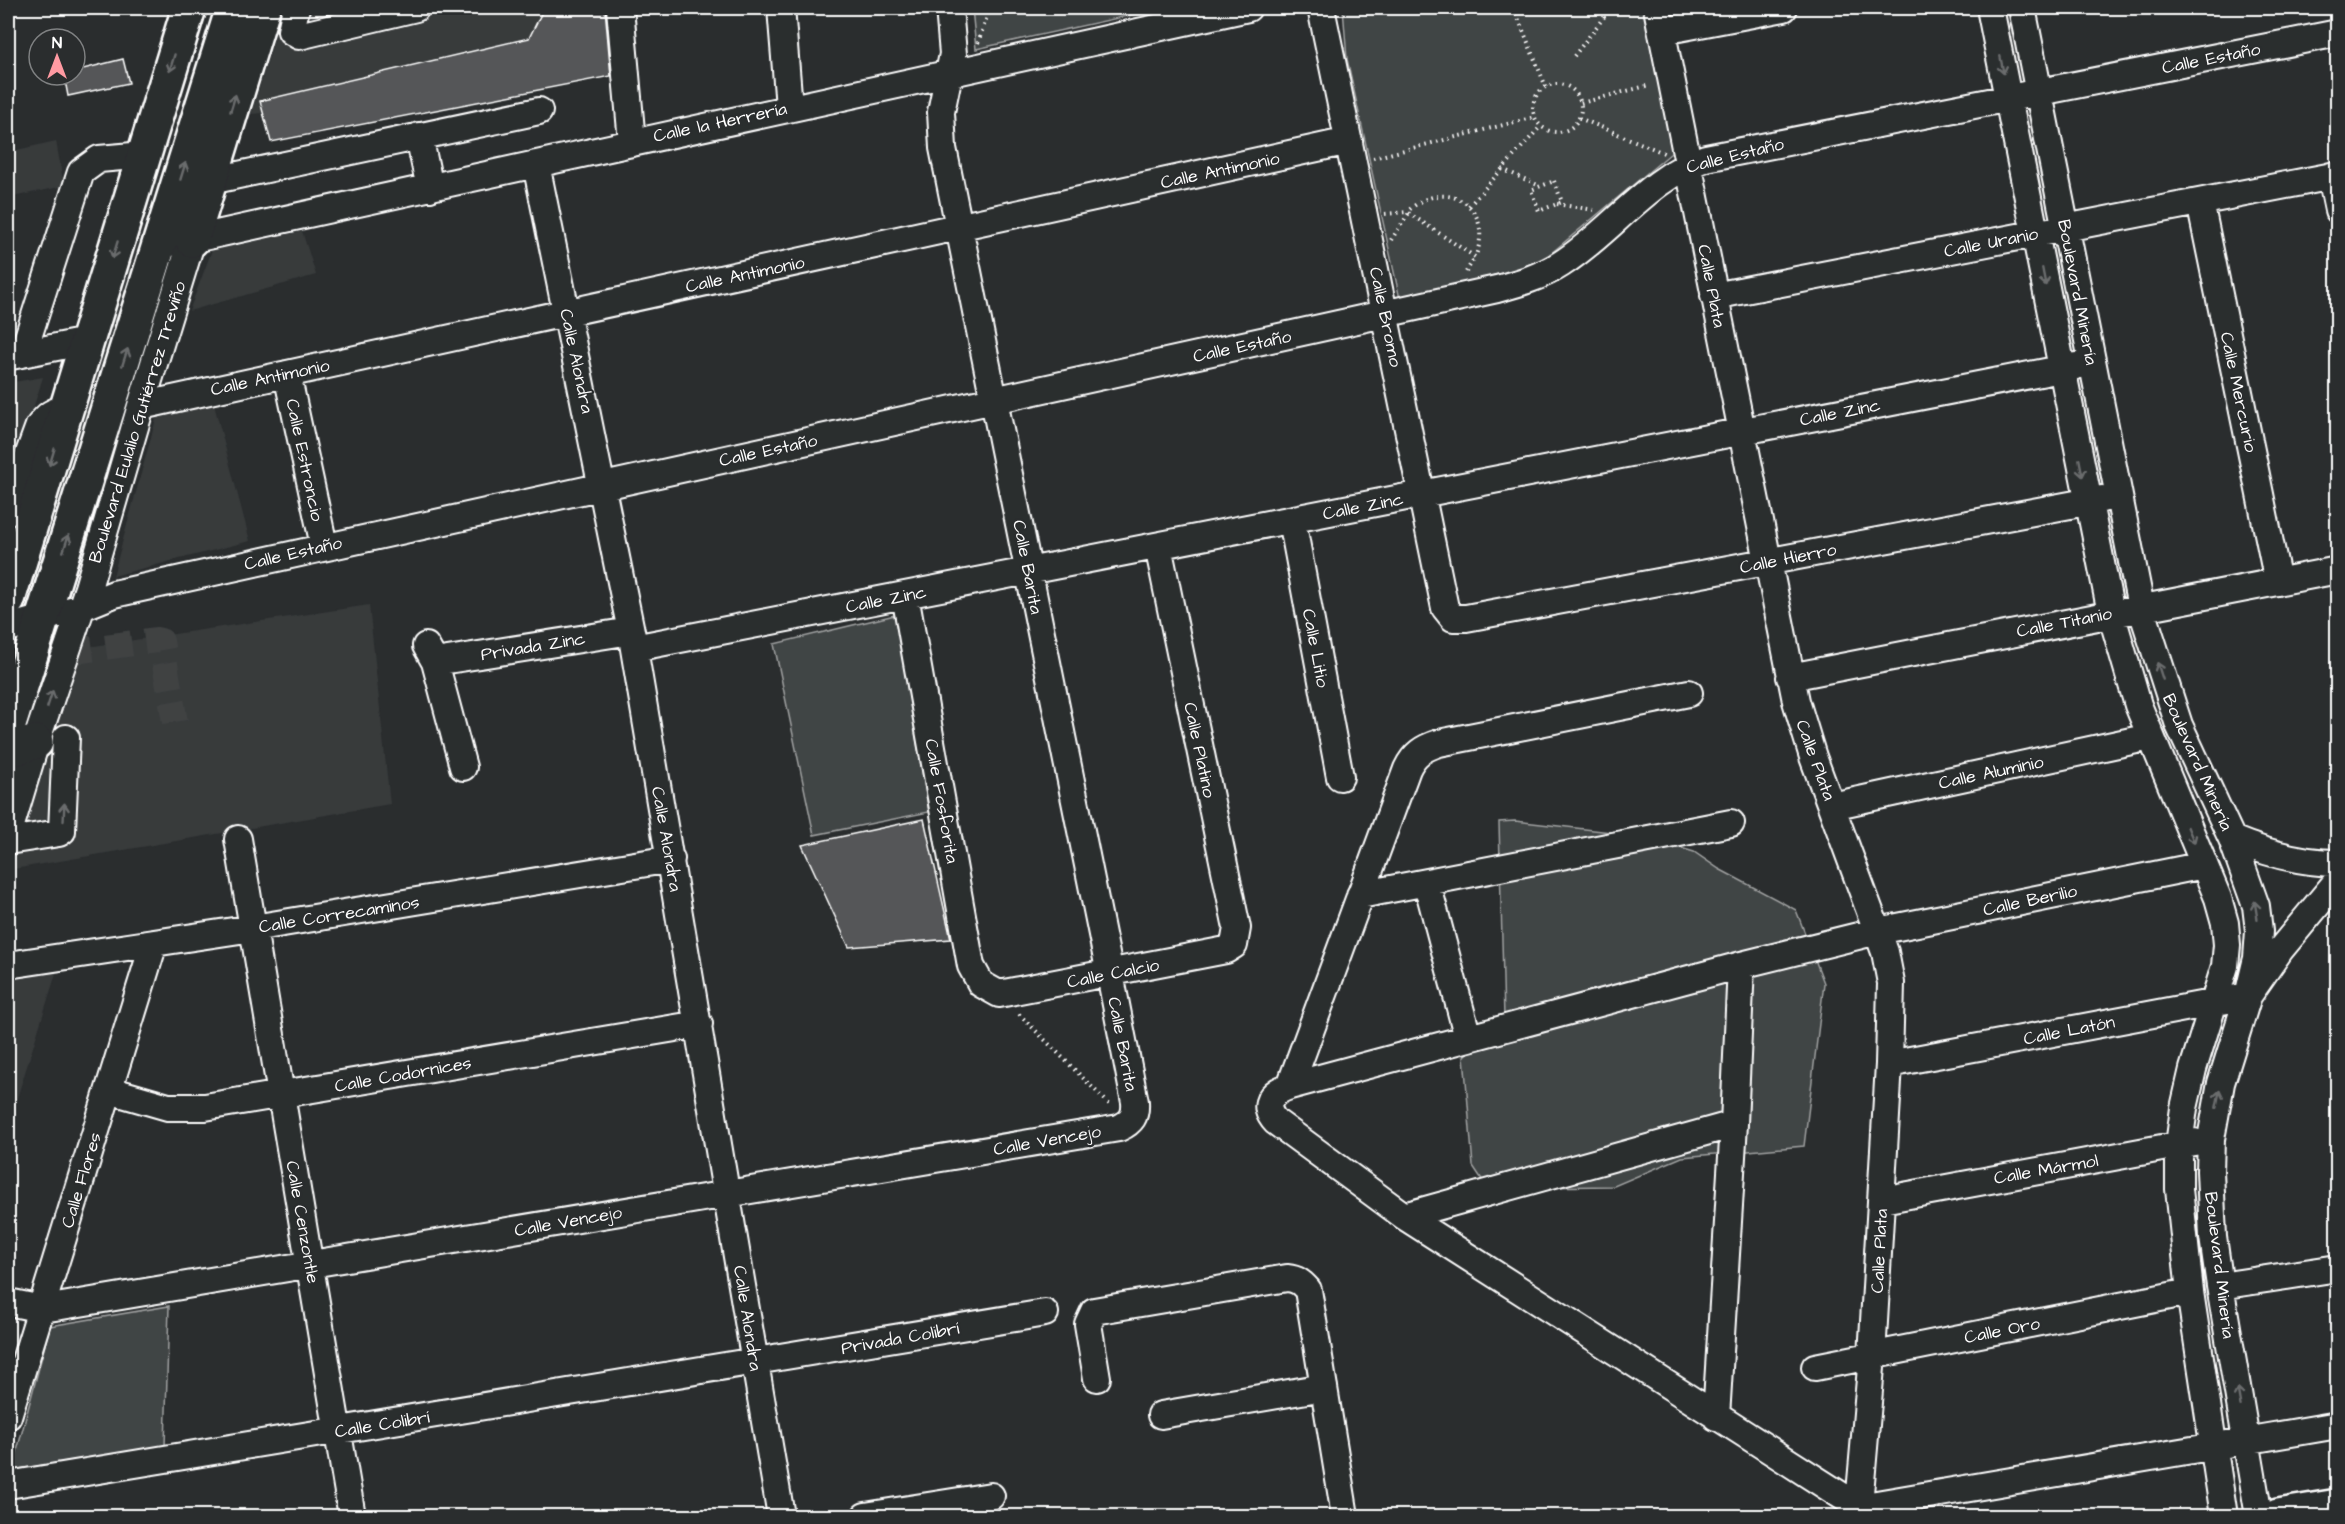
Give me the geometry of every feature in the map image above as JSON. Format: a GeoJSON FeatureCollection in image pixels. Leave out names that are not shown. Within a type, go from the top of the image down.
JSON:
{"type":"FeatureCollection","features":[{"type":"Feature","properties":{"kind":"main road"},"geometry":{"type":"LineString","coordinates":[[12,586],[22,484],[67,409],[189,8]]}},
{"type":"Feature","properties":{"kind":"main road","name":"Boulevard Eulalio Gutiérrez Treviño"},"geometry":{"type":"LineString","coordinates":[[29,740],[41,619],[160,247],[233,8]]}},
{"type":"Feature","properties":{"kind":"main road","name":"Boulevard Eulalio Gutiérrez Treviño"},"geometry":{"type":"LineString","coordinates":[[192,240],[263,8]]}},
{"type":"Feature","properties":{"kind":"main road"},"geometry":{"type":"LineString","coordinates":[[2278,1516],[2337,1506]]}},
{"type":"Feature","properties":{"kind":"street"},"geometry":{"type":"LineString","coordinates":[[296,8],[291,31],[299,36],[416,8]]}},
{"type":"Feature","properties":{"kind":"street"},"geometry":{"type":"LineString","coordinates":[[620,8],[632,142]]}},
{"type":"Feature","properties":{"kind":"street"},"geometry":{"type":"LineString","coordinates":[[781,8],[789,107]]}},
{"type":"Feature","properties":{"kind":"street","name":"Calle Barita"},"geometry":{"type":"LineString","coordinates":[[949,8],[953,54],[941,112],[941,132],[1135,1102],[1136,1111],[1128,1124]]}},
{"type":"Feature","properties":{"kind":"street","name":"Calle la Herrería"},"geometry":{"type":"LineString","coordinates":[[160,247],[951,71],[1164,16],[1248,8]]}},
{"type":"Feature","properties":{"kind":"street","name":"Calle Bromo"},"geometry":{"type":"LineString","coordinates":[[1321,8],[1444,608],[1448,614],[1459,619]]}},
{"type":"Feature","properties":{"kind":"street"},"geometry":{"type":"LineString","coordinates":[[1660,19],[1784,8]]}},
{"type":"Feature","properties":{"kind":"street","name":"Boulevard Minería"},"geometry":{"type":"LineString","coordinates":[[1990,8],[2110,613],[2122,659],[2150,737],[2218,898],[2225,923],[2227,945],[2225,966],[2216,1002],[2193,1070],[2179,1145],[2181,1231],[2224,1516]]}},
{"type":"Feature","properties":{"kind":"street","name":"Boulevard Minería"},"geometry":{"type":"LineString","coordinates":[[2022,8],[2141,607],[2166,691],[2179,725],[2232,839],[2256,906],[2259,931],[2257,958],[2248,996],[2221,1083],[2211,1139],[2210,1200],[2220,1286],[2259,1516]]}},
{"type":"Feature","properties":{"kind":"street","name":"Calle Plata"},"geometry":{"type":"LineString","coordinates":[[1660,19],[1790,677],[1803,727],[1832,806],[1867,934],[1885,952],[1891,983],[1882,1200],[1859,1512]]}},
{"type":"Feature","properties":{"kind":"street","name":"Calle Estaño"},"geometry":{"type":"LineString","coordinates":[[8,628],[41,619],[85,597],[114,594],[1497,289],[1543,274],[1562,264],[1666,178],[1688,164],[1706,158],[2337,33]]}},
{"type":"Feature","properties":{"kind":"street"},"geometry":{"type":"LineString","coordinates":[[210,181],[539,111]]}},
{"type":"Feature","properties":{"kind":"street"},"geometry":{"type":"LineString","coordinates":[[419,136],[430,188]]}},
{"type":"Feature","properties":{"kind":"street","name":"Calle Antimonio"},"geometry":{"type":"LineString","coordinates":[[141,406],[1349,141]]}},
{"type":"Feature","properties":{"kind":"street"},"geometry":{"type":"LineString","coordinates":[[15,355],[81,172],[99,159],[144,155]]}},
{"type":"Feature","properties":{"kind":"street","name":"Calle Alondra"},"geometry":{"type":"LineString","coordinates":[[536,164],[633,640],[781,1516]]}},
{"type":"Feature","properties":{"kind":"street"},"geometry":{"type":"LineString","coordinates":[[2334,176],[2337,210]]}},
{"type":"Feature","properties":{"kind":"street","name":"Calle Uranio"},"geometry":{"type":"LineString","coordinates":[[1714,296],[2334,176]]}},
{"type":"Feature","properties":{"kind":"street","name":"Calle Mercurio"},"geometry":{"type":"LineString","coordinates":[[2200,202],[2278,582]]}},
{"type":"Feature","properties":{"kind":"street","name":"Boulevard Eulalio Gutiérrez Treviño"},"geometry":{"type":"LineString","coordinates":[[8,835],[29,740],[85,597],[192,240]]}},
{"type":"Feature","properties":{"kind":"street"},"geometry":{"type":"LineString","coordinates":[[15,355],[87,341]]}},
{"type":"Feature","properties":{"kind":"street","name":"Calle Zinc"},"geometry":{"type":"LineString","coordinates":[[633,640],[906,595],[2092,363]]}},
{"type":"Feature","properties":{"kind":"street","name":"Calle Estroncio"},"geometry":{"type":"LineString","coordinates":[[287,374],[324,546]]}},
{"type":"Feature","properties":{"kind":"street"},"geometry":{"type":"LineString","coordinates":[[8,512],[22,484]]}},
{"type":"Feature","properties":{"kind":"street","name":"Calle Hierro"},"geometry":{"type":"LineString","coordinates":[[1459,619],[2118,496]]}},
{"type":"Feature","properties":{"kind":"street","name":"Calle Litio"},"geometry":{"type":"LineString","coordinates":[[1292,520],[1340,777]]}},
{"type":"Feature","properties":{"kind":"street","name":"Calle Platino"},"geometry":{"type":"LineString","coordinates":[[1158,546],[1237,928],[1234,945],[1227,950]]}},
{"type":"Feature","properties":{"kind":"street","name":"Calle Titanio"},"geometry":{"type":"LineString","coordinates":[[1790,677],[2337,570]]}},
{"type":"Feature","properties":{"kind":"street"},"geometry":{"type":"LineString","coordinates":[[12,586],[55,580],[85,597]]}},
{"type":"Feature","properties":{"kind":"street","name":"Calle Fosforita"},"geometry":{"type":"LineString","coordinates":[[906,595],[971,966],[981,984],[999,994]]}},
{"type":"Feature","properties":{"kind":"street","name":"Privada Zinc"},"geometry":{"type":"LineString","coordinates":[[463,767],[430,654],[633,640]]}},
{"type":"Feature","properties":{"kind":"street"},"geometry":{"type":"LineString","coordinates":[[1689,693],[1425,747],[1411,760],[1290,1086],[1278,1090],[1271,1097],[1268,1106],[1271,1116],[1404,1216],[1859,1512],[2337,1425]]}},
{"type":"Feature","properties":{"kind":"street","name":"Calle Aluminio"},"geometry":{"type":"LineString","coordinates":[[1832,806],[2150,737]]}},
{"type":"Feature","properties":{"kind":"street"},"geometry":{"type":"LineString","coordinates":[[8,841],[59,833],[63,827],[66,778],[29,740]]}},
{"type":"Feature","properties":{"kind":"street"},"geometry":{"type":"LineString","coordinates":[[2176,798],[2206,785]]}},
{"type":"Feature","properties":{"kind":"street"},"geometry":{"type":"LineString","coordinates":[[1360,895],[1731,824]]}},
{"type":"Feature","properties":{"kind":"street","name":"Calle Cenzontle"},"geometry":{"type":"LineString","coordinates":[[238,839],[352,1516]]}},
{"type":"Feature","properties":{"kind":"street"},"geometry":{"type":"LineString","coordinates":[[2232,839],[2260,851],[2290,859],[2337,863]]}},
{"type":"Feature","properties":{"kind":"street","name":"Calle Correcaminos"},"geometry":{"type":"LineString","coordinates":[[8,965],[253,928],[671,859]]}},
{"type":"Feature","properties":{"kind":"street","name":"Calle Berilio"},"geometry":{"type":"LineString","coordinates":[[1290,1086],[1741,965],[1867,934],[2204,865]]}},
{"type":"Feature","properties":{"kind":"street"},"geometry":{"type":"LineString","coordinates":[[2248,996],[2280,950],[2337,880]]}},
{"type":"Feature","properties":{"kind":"street"},"geometry":{"type":"LineString","coordinates":[[1427,883],[1468,1038]]}},
{"type":"Feature","properties":{"kind":"street","name":"Calle Flores"},"geometry":{"type":"LineString","coordinates":[[8,1416],[154,943]]}},
{"type":"Feature","properties":{"kind":"street","name":"Calle Calcio"},"geometry":{"type":"LineString","coordinates":[[999,994],[1227,950]]}},
{"type":"Feature","properties":{"kind":"street"},"geometry":{"type":"LineString","coordinates":[[1716,1417],[1741,965]]}},
{"type":"Feature","properties":{"kind":"street","name":"Calle Latón"},"geometry":{"type":"LineString","coordinates":[[1889,1064],[2248,996]]}},
{"type":"Feature","properties":{"kind":"street","name":"Calle Codornices"},"geometry":{"type":"LineString","coordinates":[[109,1090],[160,1105],[186,1108],[699,1024]]}},
{"type":"Feature","properties":{"kind":"street","name":"Calle Vencejo"},"geometry":{"type":"LineString","coordinates":[[8,1302],[42,1309],[1119,1128],[1128,1124]]}},
{"type":"Feature","properties":{"kind":"street"},"geometry":{"type":"LineString","coordinates":[[1404,1216],[1734,1124]]}},
{"type":"Feature","properties":{"kind":"street","name":"Calle Mármol"},"geometry":{"type":"LineString","coordinates":[[1882,1200],[2211,1139]]}},
{"type":"Feature","properties":{"kind":"street"},"geometry":{"type":"LineString","coordinates":[[2220,1286],[2337,1268]]}},
{"type":"Feature","properties":{"kind":"street"},"geometry":{"type":"LineString","coordinates":[[1097,1378],[1088,1324],[1094,1311],[1287,1278],[1302,1282],[1308,1290],[1345,1516]]}},
{"type":"Feature","properties":{"kind":"street","name":"Calle Oro"},"geometry":{"type":"LineString","coordinates":[[1815,1368],[2190,1292]]}},
{"type":"Feature","properties":{"kind":"street","name":"Privada Colibrí"},"geometry":{"type":"LineString","coordinates":[[756,1363],[1045,1313]]}},
{"type":"Feature","properties":{"kind":"street","name":"Calle Colibrí"},"geometry":{"type":"LineString","coordinates":[[8,1485],[756,1363]]}},
{"type":"Feature","properties":{"kind":"street"},"geometry":{"type":"LineString","coordinates":[[1161,1415],[1324,1387]]}},
{"type":"Feature","properties":{"kind":"street"},"geometry":{"type":"LineString","coordinates":[[865,1516],[991,1496]]}},
{"type":"Feature","properties":{"kind":"path"},"geometry":{"type":"LineString","coordinates":[[976,45],[984,29],[990,8]]}},
{"type":"Feature","properties":{"kind":"path"},"geometry":{"type":"LineString","coordinates":[[1514,8],[1546,87]]}},
{"type":"Feature","properties":{"kind":"path"},"geometry":{"type":"LineString","coordinates":[[1574,56],[1604,17],[1592,8]]}},
{"type":"Feature","properties":{"kind":"path"},"geometry":{"type":"LineString","coordinates":[[1581,103],[1661,82]]}},
{"type":"Feature","properties":{"kind":"path"},"geometry":{"type":"LineString","coordinates":[[1566,85],[1578,95],[1581,103],[1579,118],[1568,129],[1560,132],[1552,131],[1541,126],[1535,117],[1534,101],[1537,94],[1546,87],[1566,85]]}},
{"type":"Feature","properties":{"kind":"path"},"geometry":{"type":"LineString","coordinates":[[1369,159],[1535,117]]}},
{"type":"Feature","properties":{"kind":"path"},"geometry":{"type":"LineString","coordinates":[[1579,118],[1669,154],[1660,161]]}},
{"type":"Feature","properties":{"kind":"path"},"geometry":{"type":"LineString","coordinates":[[1469,206],[1541,126]]}},
{"type":"Feature","properties":{"kind":"path"},"geometry":{"type":"LineString","coordinates":[[1502,169],[1541,186]]}},
{"type":"Feature","properties":{"kind":"path"},"geometry":{"type":"LineString","coordinates":[[1554,181],[1562,202],[1539,211],[1531,190],[1541,186],[1554,181]]}},
{"type":"Feature","properties":{"kind":"path"},"geometry":{"type":"LineString","coordinates":[[1384,225],[1381,214],[1408,213],[1475,258],[1481,246],[1482,231],[1478,218],[1469,206],[1458,199],[1437,195],[1417,202],[1408,213],[1388,245],[1386,235]]}},
{"type":"Feature","properties":{"kind":"path"},"geometry":{"type":"LineString","coordinates":[[1556,204],[1602,211],[1594,218]]}},
{"type":"Feature","properties":{"kind":"path"},"geometry":{"type":"LineString","coordinates":[[999,994],[1128,1124]]}},
{"type":"Feature","properties":{"kind":"shaded area"},"geometry":{"type":"Polygon","coordinates":[[[284,8],[605,8],[611,76],[271,142],[263,113],[251,114],[284,8]]]}},
{"type":"Feature","properties":{"kind":"shaded area"},"geometry":{"type":"Polygon","coordinates":[[[972,8],[1149,8],[1150,11],[976,49],[972,8]]]}},
{"type":"Feature","properties":{"kind":"shaded area"},"geometry":{"type":"Polygon","coordinates":[[[1343,8],[1644,8],[1676,149],[1537,265],[1400,299],[1347,59],[1343,8]]]}},
{"type":"Feature","properties":{"kind":"shaded area"},"geometry":{"type":"Polygon","coordinates":[[[56,141],[64,186],[8,198],[8,152],[56,141]]]}},
{"type":"Feature","properties":{"kind":"shaded area"},"geometry":{"type":"Polygon","coordinates":[[[302,231],[316,275],[189,311],[212,250],[302,231]]]}},
{"type":"Feature","properties":{"kind":"shaded area"},"geometry":{"type":"Polygon","coordinates":[[[43,377],[25,435],[8,490],[8,383],[43,377]]]}},
{"type":"Feature","properties":{"kind":"shaded area"},"geometry":{"type":"Polygon","coordinates":[[[212,397],[250,541],[113,576],[159,408],[212,397]]]}},
{"type":"Feature","properties":{"kind":"shaded area"},"geometry":{"type":"Polygon","coordinates":[[[369,605],[390,804],[8,870],[8,860],[43,732],[74,649],[369,605]]]}},
{"type":"Feature","properties":{"kind":"shaded area"},"geometry":{"type":"Polygon","coordinates":[[[895,615],[929,812],[814,835],[774,644],[895,615]]]}},
{"type":"Feature","properties":{"kind":"shaded area"},"geometry":{"type":"Polygon","coordinates":[[[1515,821],[1637,835],[1694,852],[1719,869],[1796,910],[1824,983],[1804,1146],[1682,1157],[1614,1186],[1529,1187],[1485,1184],[1473,1166],[1464,1056],[1504,1018],[1499,822],[1515,821]]]}},
{"type":"Feature","properties":{"kind":"shaded area"},"geometry":{"type":"Polygon","coordinates":[[[58,967],[8,1127],[8,976],[58,967]]]}},
{"type":"Feature","properties":{"kind":"shaded area"},"geometry":{"type":"Polygon","coordinates":[[[169,1306],[165,1446],[12,1470],[50,1326],[169,1306]]]}},
{"type":"Feature","properties":{"kind":"building"},"geometry":{"type":"Polygon","coordinates":[[[544,8],[605,8],[611,76],[271,142],[260,101],[529,38],[544,8]]]}},
{"type":"Feature","properties":{"kind":"building"},"geometry":{"type":"Polygon","coordinates":[[[123,59],[129,83],[68,96],[66,87],[87,87],[87,68],[123,59]]]}},
{"type":"Feature","properties":{"kind":"building"},"geometry":{"type":"Polygon","coordinates":[[[924,819],[951,939],[849,947],[802,845],[924,819]]]}},
{"type":"Feature","properties":{"kind":"tunnel"},"geometry":{"type":"LineString","coordinates":[[67,652],[161,641],[175,722]]}}]}
